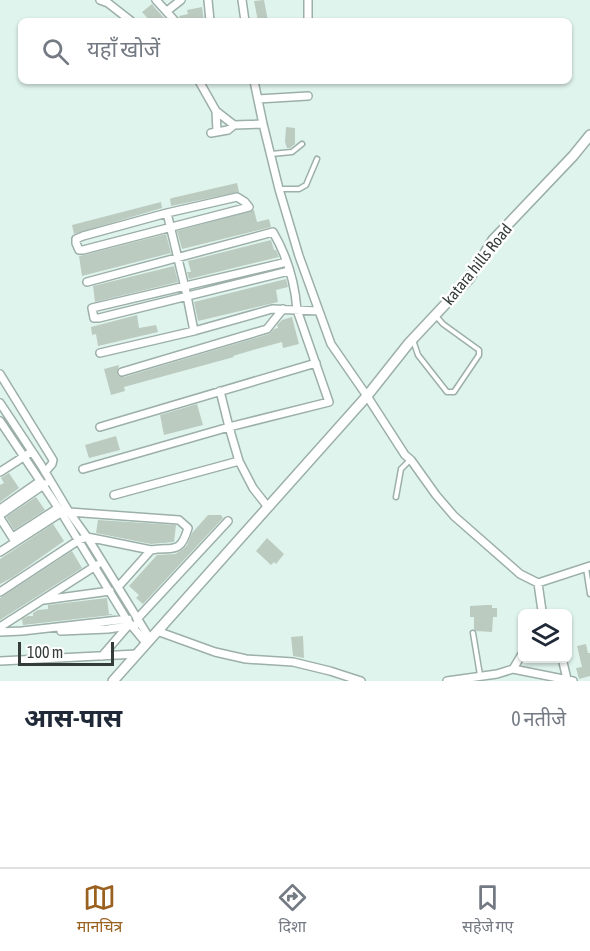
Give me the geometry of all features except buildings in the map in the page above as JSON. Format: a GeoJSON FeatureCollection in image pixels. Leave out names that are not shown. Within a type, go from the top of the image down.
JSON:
{"type":"FeatureCollection","features":[{"type":"Feature","properties":{"kind":"main road","name":"katara hills Road"},"geometry":{"type":"LineString","coordinates":[[113,681],[368,396],[413,339],[469,279],[494,240],[590,135]]}},
{"type":"Feature","properties":{"kind":"street"},"geometry":{"type":"LineString","coordinates":[[100,0],[108,3],[127,18]]}},
{"type":"Feature","properties":{"kind":"street"},"geometry":{"type":"LineString","coordinates":[[158,0],[173,18]]}},
{"type":"Feature","properties":{"kind":"street"},"geometry":{"type":"LineString","coordinates":[[167,11],[182,0]]}},
{"type":"Feature","properties":{"kind":"street"},"geometry":{"type":"LineString","coordinates":[[208,0],[210,18]]}},
{"type":"Feature","properties":{"kind":"street"},"geometry":{"type":"LineString","coordinates":[[242,0],[245,18]]}},
{"type":"Feature","properties":{"kind":"street"},"geometry":{"type":"LineString","coordinates":[[308,0],[308,18]]}},
{"type":"Feature","properties":{"kind":"street"},"geometry":{"type":"LineString","coordinates":[[202,84],[216,111],[234,125]]}},
{"type":"Feature","properties":{"kind":"street"},"geometry":{"type":"LineString","coordinates":[[255,84],[262,124],[279,189],[299,256],[331,344],[368,396],[405,455],[454,516],[520,574],[538,583],[588,567]]}},
{"type":"Feature","properties":{"kind":"street"},"geometry":{"type":"LineString","coordinates":[[258,99],[308,96]]}},
{"type":"Feature","properties":{"kind":"street"},"geometry":{"type":"LineString","coordinates":[[216,111],[214,133],[228,130],[234,125],[262,124]]}},
{"type":"Feature","properties":{"kind":"street"},"geometry":{"type":"LineString","coordinates":[[237,198],[249,205],[249,207],[170,227],[83,250],[79,249],[76,243],[76,239],[83,236],[167,213],[237,198]]}},
{"type":"Feature","properties":{"kind":"street"},"geometry":{"type":"LineString","coordinates":[[167,213],[188,296],[194,331]]}},
{"type":"Feature","properties":{"kind":"street"},"geometry":{"type":"LineString","coordinates":[[83,469],[229,427],[329,402],[297,310],[296,296],[287,262],[273,232],[87,282]]}},
{"type":"Feature","properties":{"kind":"street"},"geometry":{"type":"LineString","coordinates":[[287,262],[92,308],[93,314],[94,318],[99,318],[289,271]]}},
{"type":"Feature","properties":{"kind":"street"},"geometry":{"type":"LineString","coordinates":[[100,353],[194,331],[272,309],[319,311]]}},
{"type":"Feature","properties":{"kind":"street"},"geometry":{"type":"LineString","coordinates":[[122,372],[267,329],[283,309]]}},
{"type":"Feature","properties":{"kind":"street"},"geometry":{"type":"LineString","coordinates":[[100,427],[316,363]]}},
{"type":"Feature","properties":{"kind":"street"},"geometry":{"type":"LineString","coordinates":[[0,374],[53,460],[45,472]]}},
{"type":"Feature","properties":{"kind":"street"},"geometry":{"type":"LineString","coordinates":[[220,391],[239,461],[252,488],[268,507]]}},
{"type":"Feature","properties":{"kind":"street"},"geometry":{"type":"LineString","coordinates":[[0,403],[50,480],[78,540],[129,624],[151,638],[246,659],[293,662],[361,681]]}},
{"type":"Feature","properties":{"kind":"street"},"geometry":{"type":"LineString","coordinates":[[11,419],[23,411]]}},
{"type":"Feature","properties":{"kind":"street"},"geometry":{"type":"LineString","coordinates":[[0,421],[42,483],[87,537],[151,638]]}},
{"type":"Feature","properties":{"kind":"street"},"geometry":{"type":"LineString","coordinates":[[0,440],[17,429]]}},
{"type":"Feature","properties":{"kind":"street"},"geometry":{"type":"LineString","coordinates":[[0,472],[32,451]]}},
{"type":"Feature","properties":{"kind":"street"},"geometry":{"type":"LineString","coordinates":[[114,495],[239,461]]}},
{"type":"Feature","properties":{"kind":"street"},"geometry":{"type":"LineString","coordinates":[[0,509],[50,480]]}},
{"type":"Feature","properties":{"kind":"street"},"geometry":{"type":"LineString","coordinates":[[14,539],[0,517],[42,483]]}},
{"type":"Feature","properties":{"kind":"street"},"geometry":{"type":"LineString","coordinates":[[0,552],[14,539],[64,510],[178,520],[188,528],[182,543],[173,550],[160,548],[151,550],[87,537],[78,540],[0,592]]}},
{"type":"Feature","properties":{"kind":"street"},"geometry":{"type":"LineString","coordinates":[[102,656],[129,624],[137,619],[228,521]]}},
{"type":"Feature","properties":{"kind":"street"},"geometry":{"type":"LineString","coordinates":[[118,587],[151,550]]}},
{"type":"Feature","properties":{"kind":"street"},"geometry":{"type":"LineString","coordinates":[[0,627],[102,562]]}},
{"type":"Feature","properties":{"kind":"street"},"geometry":{"type":"LineString","coordinates":[[538,583],[541,609]]}},
{"type":"Feature","properties":{"kind":"street"},"geometry":{"type":"LineString","coordinates":[[41,601],[110,591]]}},
{"type":"Feature","properties":{"kind":"street"},"geometry":{"type":"LineString","coordinates":[[61,631],[129,624],[137,619]]}},
{"type":"Feature","properties":{"kind":"street"},"geometry":{"type":"LineString","coordinates":[[0,632],[129,624]]}},
{"type":"Feature","properties":{"kind":"street"},"geometry":{"type":"LineString","coordinates":[[0,661],[137,654]]}},
{"type":"Feature","properties":{"kind":"street"},"geometry":{"type":"LineString","coordinates":[[513,669],[518,661]]}},
{"type":"Feature","properties":{"kind":"street"},"geometry":{"type":"LineString","coordinates":[[447,681],[465,680],[513,669],[566,680],[563,663]]}},
{"type":"Feature","properties":{"kind":"lane"},"geometry":{"type":"LineString","coordinates":[[270,154],[292,152],[302,144]]}},
{"type":"Feature","properties":{"kind":"lane"},"geometry":{"type":"LineString","coordinates":[[279,189],[299,189],[306,185],[317,159]]}},
{"type":"Feature","properties":{"kind":"lane"},"geometry":{"type":"LineString","coordinates":[[413,339],[418,355],[447,392],[454,392],[479,355],[479,350],[443,324],[435,315]]}},
{"type":"Feature","properties":{"kind":"lane"},"geometry":{"type":"LineString","coordinates":[[396,497],[400,471],[411,460]]}},
{"type":"Feature","properties":{"kind":"lane"},"geometry":{"type":"LineString","coordinates":[[588,567],[590,594]]}},
{"type":"Feature","properties":{"kind":"lane"},"geometry":{"type":"LineString","coordinates":[[473,633],[480,676]]}}]}
